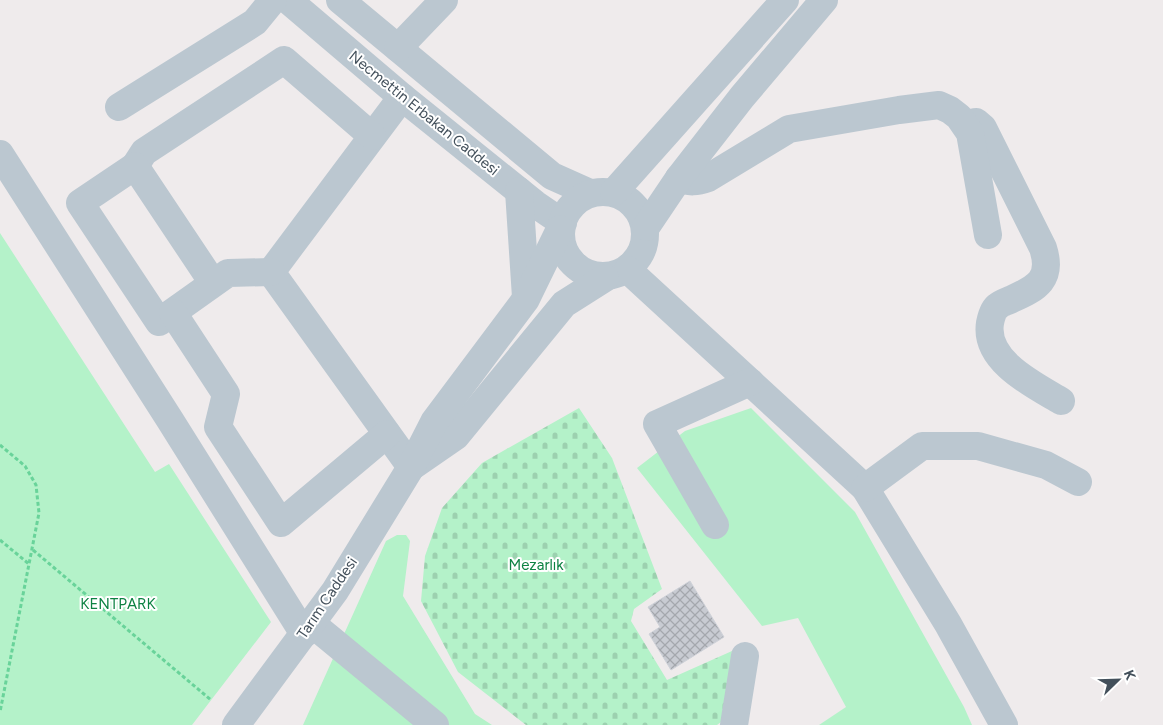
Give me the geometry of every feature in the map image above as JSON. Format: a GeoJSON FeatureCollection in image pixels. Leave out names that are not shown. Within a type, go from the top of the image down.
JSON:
{"type":"FeatureCollection","features":[{"type":"Feature","properties":{"kind":"street"},"geometry":{"type":"LineString","coordinates":[[119,107],[255,22],[273,0]]}},
{"type":"Feature","properties":{"kind":"street","name":"Necmettin Erbakan Caddesi"},"geometry":{"type":"LineString","coordinates":[[288,0],[402,97],[562,226]]}},
{"type":"Feature","properties":{"kind":"street"},"geometry":{"type":"LineString","coordinates":[[340,0],[552,176],[635,205],[646,227]]}},
{"type":"Feature","properties":{"kind":"street"},"geometry":{"type":"LineString","coordinates":[[398,48],[444,0]]}},
{"type":"Feature","properties":{"kind":"street"},"geometry":{"type":"LineString","coordinates":[[785,0],[602,193],[570,207],[562,226],[564,254],[581,272],[616,274],[750,382],[865,488],[948,624],[1004,725]]}},
{"type":"Feature","properties":{"kind":"street"},"geometry":{"type":"LineString","coordinates":[[616,274],[643,252],[646,227],[678,178],[742,97],[824,0]]}},
{"type":"Feature","properties":{"kind":"street"},"geometry":{"type":"LineString","coordinates":[[271,272],[228,273],[159,322],[80,203],[135,166],[144,152],[284,60],[372,136]]}},
{"type":"Feature","properties":{"kind":"street"},"geometry":{"type":"LineString","coordinates":[[271,272],[402,97]]}},
{"type":"Feature","properties":{"kind":"street"},"geometry":{"type":"LineString","coordinates":[[445,132],[466,105]]}},
{"type":"Feature","properties":{"kind":"street"},"geometry":{"type":"LineString","coordinates":[[678,178],[694,182],[708,178],[789,129],[939,105],[950,110],[966,124],[972,142],[988,235]]}},
{"type":"Feature","properties":{"kind":"street"},"geometry":{"type":"LineString","coordinates":[[966,124],[976,122],[983,128],[1044,248],[1046,256],[1044,273],[1036,287],[997,306],[991,320],[992,344],[1000,358],[1030,382],[1061,401]]}},
{"type":"Feature","properties":{"kind":"street"},"geometry":{"type":"LineString","coordinates":[[0,154],[170,420],[307,629],[435,725]]}},
{"type":"Feature","properties":{"kind":"street"},"geometry":{"type":"LineString","coordinates":[[135,166],[213,284]]}},
{"type":"Feature","properties":{"kind":"street"},"geometry":{"type":"LineString","coordinates":[[519,191],[526,299]]}},
{"type":"Feature","properties":{"kind":"street","name":"Tarım Caddesi"},"geometry":{"type":"LineString","coordinates":[[236,725],[335,591],[411,467],[434,422],[526,299],[562,226]]}},
{"type":"Feature","properties":{"kind":"street"},"geometry":{"type":"LineString","coordinates":[[271,272],[411,467]]}},
{"type":"Feature","properties":{"kind":"street","name":"Tarım Caddesi"},"geometry":{"type":"LineString","coordinates":[[411,467],[456,436],[564,304],[616,274]]}},
{"type":"Feature","properties":{"kind":"street"},"geometry":{"type":"LineString","coordinates":[[173,313],[226,394],[218,427],[281,523],[387,434]]}},
{"type":"Feature","properties":{"kind":"street"},"geometry":{"type":"LineString","coordinates":[[715,524],[657,424],[750,382]]}},
{"type":"Feature","properties":{"kind":"street"},"geometry":{"type":"LineString","coordinates":[[865,488],[922,446],[978,446],[1046,465],[1078,482]]}},
{"type":"Feature","properties":{"kind":"street"},"geometry":{"type":"LineString","coordinates":[[734,725],[745,656]]}},
{"type":"Feature","properties":{"kind":"path"},"geometry":{"type":"LineString","coordinates":[[0,445],[25,466],[36,485],[39,513],[0,712]]}},
{"type":"Feature","properties":{"kind":"path"},"geometry":{"type":"LineString","coordinates":[[0,540],[29,564]]}},
{"type":"Feature","properties":{"kind":"path"},"geometry":{"type":"LineString","coordinates":[[32,550],[212,700]]}},
{"type":"Feature","properties":{"kind":"green space","name":"KENTPARK"},"geometry":{"type":"Polygon","coordinates":[[[0,233],[155,472],[169,464],[271,622],[192,725],[0,725],[0,233]]]}},
{"type":"Feature","properties":{"kind":"green space","name":"Mezarlık"},"geometry":{"type":"Polygon","coordinates":[[[579,408],[612,458],[662,589],[634,609],[631,621],[667,680],[732,651],[725,719],[717,725],[526,725],[458,672],[421,601],[425,556],[442,508],[482,463],[579,408]]]}},
{"type":"Feature","properties":{"kind":"green space"},"geometry":{"type":"Polygon","coordinates":[[[751,408],[855,512],[964,707],[972,725],[819,725],[846,707],[798,618],[762,626],[637,468],[685,431],[751,408]]]}},
{"type":"Feature","properties":{"kind":"green space"},"geometry":{"type":"Polygon","coordinates":[[[397,535],[406,535],[410,541],[403,596],[475,714],[492,725],[303,725],[386,541],[397,535]]]}},
{"type":"Feature","properties":{"kind":"building"},"geometry":{"type":"Polygon","coordinates":[[[690,581],[724,637],[671,670],[649,634],[660,627],[648,607],[690,581]]]}}]}
